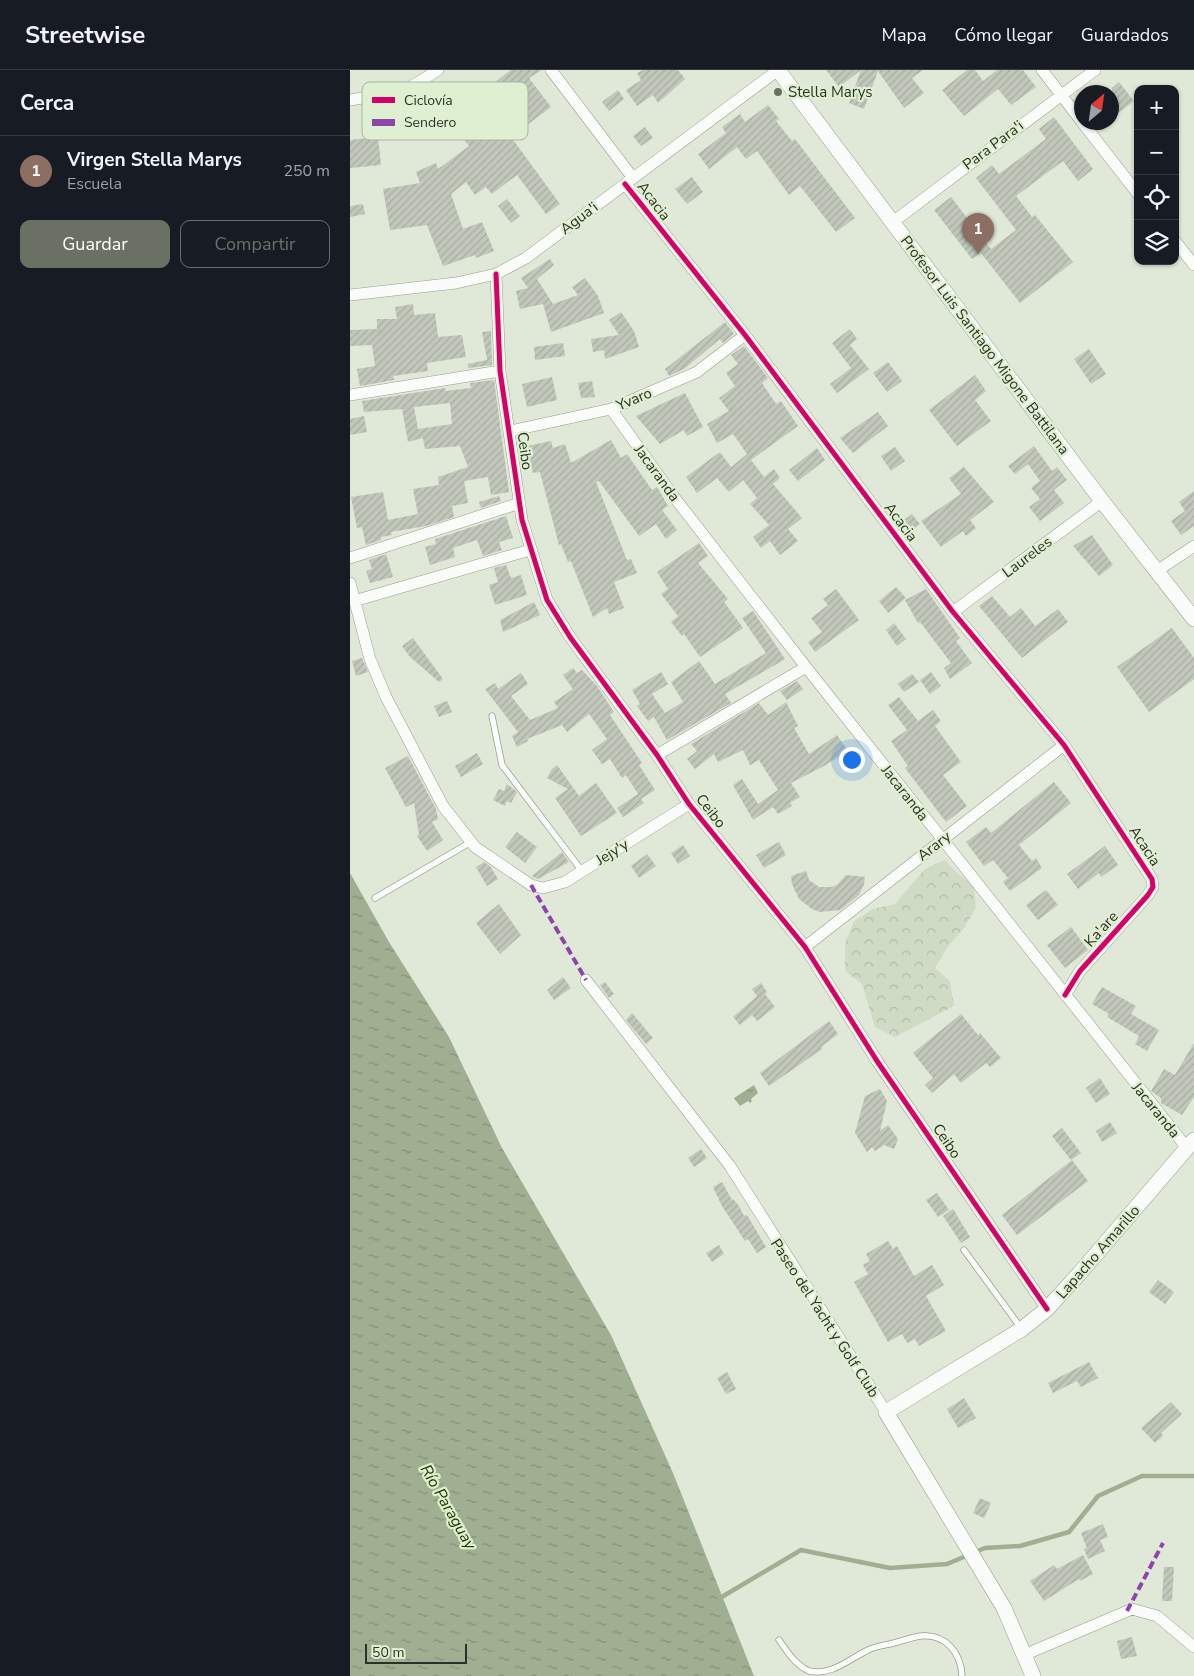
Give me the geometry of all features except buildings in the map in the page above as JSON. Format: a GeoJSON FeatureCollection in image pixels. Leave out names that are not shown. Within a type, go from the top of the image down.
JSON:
{"type":"FeatureCollection","features":[{"type":"Feature","properties":{"kind":"main road","name":"Profesor Luis Santiago Migone Battilana"},"geometry":{"type":"LineString","coordinates":[[778,70],[1102,501],[1194,619]]}},
{"type":"Feature","properties":{"kind":"main road","name":"Lapacho Amarillo"},"geometry":{"type":"LineString","coordinates":[[886,1412],[1022,1330],[1047,1309],[1080,1274],[1190,1144]]}},
{"type":"Feature","properties":{"kind":"main road","name":"Paseo del Yacht y Golf Club"},"geometry":{"type":"LineString","coordinates":[[886,1412],[1004,1608],[1033,1676]]}},
{"type":"Feature","properties":{"kind":"street"},"geometry":{"type":"LineString","coordinates":[[419,82],[438,70]]}},
{"type":"Feature","properties":{"kind":"street","name":"Acacia"},"geometry":{"type":"LineString","coordinates":[[551,70],[629,181],[953,612],[1064,745],[1152,879]]}},
{"type":"Feature","properties":{"kind":"street","name":"Agua'i"},"geometry":{"type":"LineString","coordinates":[[350,296],[456,283],[496,274],[526,258],[778,70]]}},
{"type":"Feature","properties":{"kind":"street"},"geometry":{"type":"LineString","coordinates":[[1042,70],[1074,112]]}},
{"type":"Feature","properties":{"kind":"street","name":"Para Para'i"},"geometry":{"type":"LineString","coordinates":[[893,222],[1060,94],[1095,70]]}},
{"type":"Feature","properties":{"kind":"street"},"geometry":{"type":"LineString","coordinates":[[1088,130],[1134,189]]}},
{"type":"Feature","properties":{"kind":"street"},"geometry":{"type":"LineString","coordinates":[[1179,247],[1194,265]]}},
{"type":"Feature","properties":{"kind":"street","name":"Ceibo"},"geometry":{"type":"LineString","coordinates":[[496,274],[500,371],[520,503],[530,550],[547,600],[657,755],[689,804],[805,947],[877,1061],[1047,1309]]}},
{"type":"Feature","properties":{"kind":"street","name":"Yvaro"},"geometry":{"type":"LineString","coordinates":[[510,431],[611,409],[696,372],[745,335]]}},
{"type":"Feature","properties":{"kind":"street"},"geometry":{"type":"LineString","coordinates":[[350,395],[500,371]]}},
{"type":"Feature","properties":{"kind":"street","name":"Jacaranda"},"geometry":{"type":"LineString","coordinates":[[611,409],[674,497],[941,840],[1065,995],[1190,1144]]}},
{"type":"Feature","properties":{"kind":"street","name":"Laureles"},"geometry":{"type":"LineString","coordinates":[[953,612],[1102,501]]}},
{"type":"Feature","properties":{"kind":"street"},"geometry":{"type":"LineString","coordinates":[[350,558],[520,503]]}},
{"type":"Feature","properties":{"kind":"street"},"geometry":{"type":"LineString","coordinates":[[1157,571],[1194,546]]}},
{"type":"Feature","properties":{"kind":"street"},"geometry":{"type":"LineString","coordinates":[[354,601],[530,550]]}},
{"type":"Feature","properties":{"kind":"street"},"geometry":{"type":"LineString","coordinates":[[350,583],[370,659],[386,697],[443,806],[471,842]]}},
{"type":"Feature","properties":{"kind":"street"},"geometry":{"type":"LineString","coordinates":[[657,755],[806,667]]}},
{"type":"Feature","properties":{"kind":"street","name":"Arary"},"geometry":{"type":"LineString","coordinates":[[805,947],[1064,745]]}},
{"type":"Feature","properties":{"kind":"street","name":"Jejy'y"},"geometry":{"type":"LineString","coordinates":[[471,842],[532,885],[543,888],[555,886],[582,872],[689,804]]}},
{"type":"Feature","properties":{"kind":"street","name":"Ka'are"},"geometry":{"type":"LineString","coordinates":[[1065,995],[1080,971],[1148,895],[1153,887],[1152,879]]}},
{"type":"Feature","properties":{"kind":"street","name":"Paseo del Yacht y Golf Club"},"geometry":{"type":"LineString","coordinates":[[586,980],[730,1166],[886,1412]]}},
{"type":"Feature","properties":{"kind":"street"},"geometry":{"type":"LineString","coordinates":[[1024,1655],[1132,1609],[1157,1616],[1194,1647]]}},
{"type":"Feature","properties":{"kind":"lane"},"geometry":{"type":"LineString","coordinates":[[492,716],[502,766],[582,872]]}},
{"type":"Feature","properties":{"kind":"lane"},"geometry":{"type":"LineString","coordinates":[[375,898],[471,842]]}},
{"type":"Feature","properties":{"kind":"lane"},"geometry":{"type":"LineString","coordinates":[[964,1250],[1022,1330]]}},
{"type":"Feature","properties":{"kind":"lane"},"geometry":{"type":"LineString","coordinates":[[779,1640],[795,1661],[809,1671],[823,1673],[837,1670],[869,1649],[920,1636],[931,1637],[952,1647],[960,1658],[962,1676]]}},
{"type":"Feature","properties":{"kind":"green space"},"geometry":{"type":"Polygon","coordinates":[[[945,860],[955,871],[974,886],[976,908],[935,968],[950,981],[954,1006],[895,1037],[875,1027],[862,984],[845,971],[845,944],[854,921],[873,909],[895,904],[925,869],[945,860]]]}},
{"type":"Feature","properties":{"kind":"water","name":"Río Paraguay"},"geometry":{"type":"Polygon","coordinates":[[[350,873],[389,942],[449,1037],[502,1148],[611,1335],[673,1473],[754,1676],[350,1676],[350,873]]]}},
{"type":"Feature","properties":{"kind":"water"},"geometry":{"type":"Polygon","coordinates":[[[754,1085],[758,1093],[751,1099],[750,1103],[748,1101],[740,1106],[734,1098],[754,1085]]]}},
{"type":"Feature","properties":{"kind":"waterway"},"geometry":{"type":"LineString","coordinates":[[720,1598],[801,1550],[890,1568],[947,1564],[985,1548],[1020,1546],[1069,1532],[1098,1496],[1142,1476],[1194,1476]]}},
{"type":"Feature","properties":{"kind":"marked path"},"geometry":{"type":"LineString","coordinates":[[531,885],[586,980]]}},
{"type":"Feature","properties":{"kind":"marked path"},"geometry":{"type":"LineString","coordinates":[[1127,1611],[1163,1543]]}},
{"type":"Feature","properties":{"kind":"cycle path"},"geometry":{"type":"LineString","coordinates":[[625,184],[745,335],[953,612],[1064,745],[1152,879],[1153,887],[1148,895],[1080,971],[1065,995]]}},
{"type":"Feature","properties":{"kind":"cycle path"},"geometry":{"type":"LineString","coordinates":[[496,274],[500,371],[522,520],[547,600],[570,637],[657,755],[689,804],[805,947],[877,1061],[1047,1309]]}},
{"type":"Feature","properties":{"kind":"place","name":"Stella Marys"},"geometry":{"type":"Point","coordinates":[778,92]}},
{"type":"Feature","properties":{"kind":"place","name":"Virgen Stella Marys"},"geometry":{"type":"Point","coordinates":[978,254]}}]}
